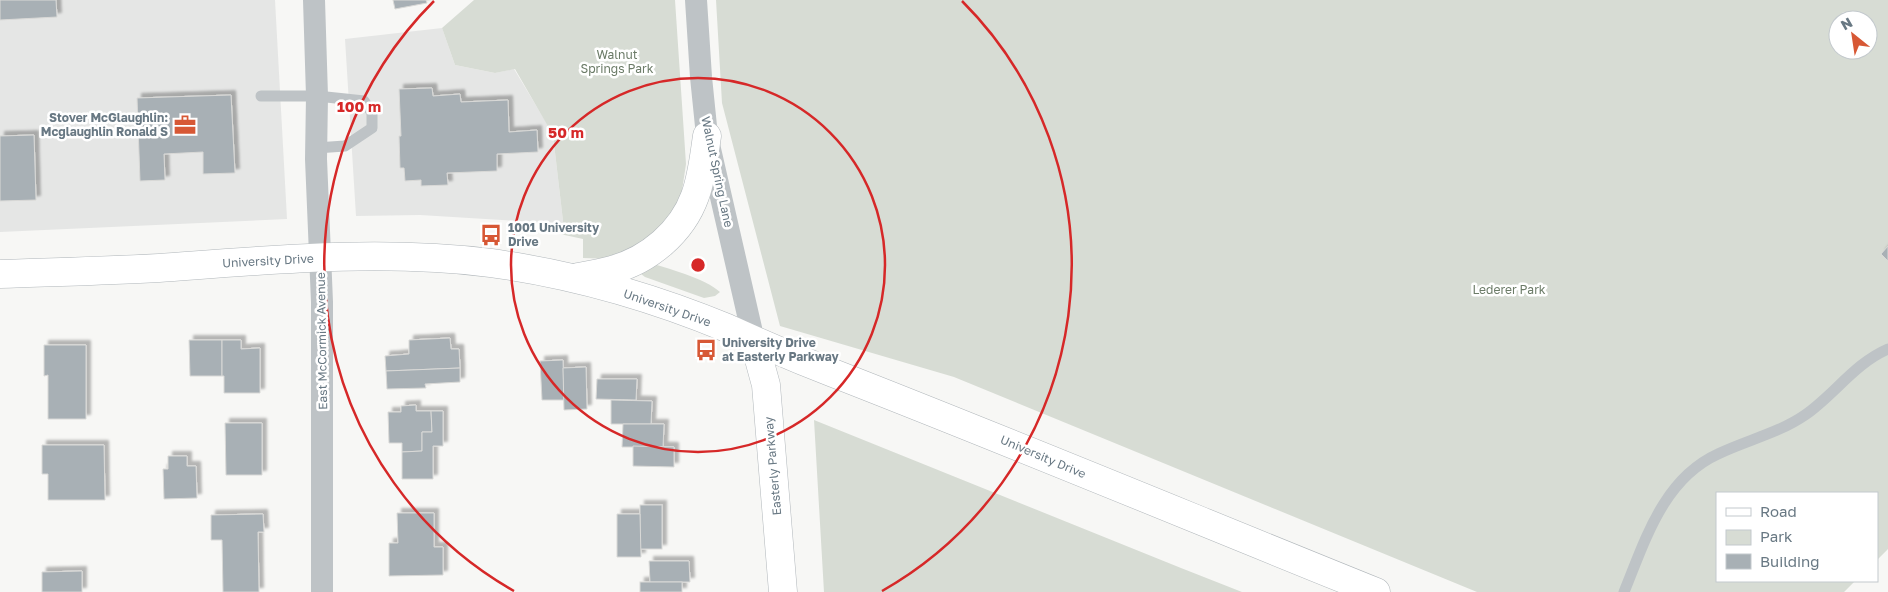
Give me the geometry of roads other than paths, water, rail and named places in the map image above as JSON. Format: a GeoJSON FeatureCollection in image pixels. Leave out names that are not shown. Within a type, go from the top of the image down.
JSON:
{"type":"FeatureCollection","features":[{"type":"Feature","properties":{"kind":"main road"},"geometry":{"type":"LineString","coordinates":[[572,278],[612,270],[626,265],[653,250],[670,235],[686,215],[695,196],[707,136]]}},
{"type":"Feature","properties":{"kind":"main road","name":"University Drive"},"geometry":{"type":"LineString","coordinates":[[0,274],[148,268],[321,257],[428,258],[489,263],[572,278],[652,301],[724,327],[754,341],[972,427],[1376,592]]}},
{"type":"Feature","properties":{"kind":"main road","name":"Easterly Parkway"},"geometry":{"type":"LineString","coordinates":[[754,341],[766,385],[783,592]]}},
{"type":"Feature","properties":{"kind":"street","name":"East McCormick Avenue"},"geometry":{"type":"LineString","coordinates":[[314,0],[317,96],[316,148],[321,257],[323,410],[322,592]]}},
{"type":"Feature","properties":{"kind":"street","name":"Walnut Spring Lane"},"geometry":{"type":"LineString","coordinates":[[696,0],[700,77],[707,136],[754,341]]}},
{"type":"Feature","properties":{"kind":"lane"},"geometry":{"type":"LineString","coordinates":[[261,96],[317,96],[364,101],[372,113],[372,128],[345,146],[316,148]]}},
{"type":"Feature","properties":{"kind":"lane"},"geometry":{"type":"LineString","coordinates":[[1624,592],[1652,524],[1668,496],[1682,480],[1716,455],[1781,428],[1805,415],[1871,358],[1888,349]]}},
{"type":"Feature","properties":{"kind":"place","name":"Stover McGlaughlin: Mcglaughlin Ronald S"},"geometry":{"type":"Point","coordinates":[185,125]}},
{"type":"Feature","properties":{"kind":"place","name":"1001 University Drive"},"geometry":{"type":"Point","coordinates":[491,235]}},
{"type":"Feature","properties":{"kind":"place","name":"University Drive at Easterly Parkway"},"geometry":{"type":"Point","coordinates":[706,350]}},
{"type":"Feature","properties":{"kind":"park label","name":"Walnut Springs Park"},"geometry":{"type":"Point","coordinates":[617,62]}},
{"type":"Feature","properties":{"kind":"park label","name":"Lederer Park"},"geometry":{"type":"Point","coordinates":[1509,290]}}]}
